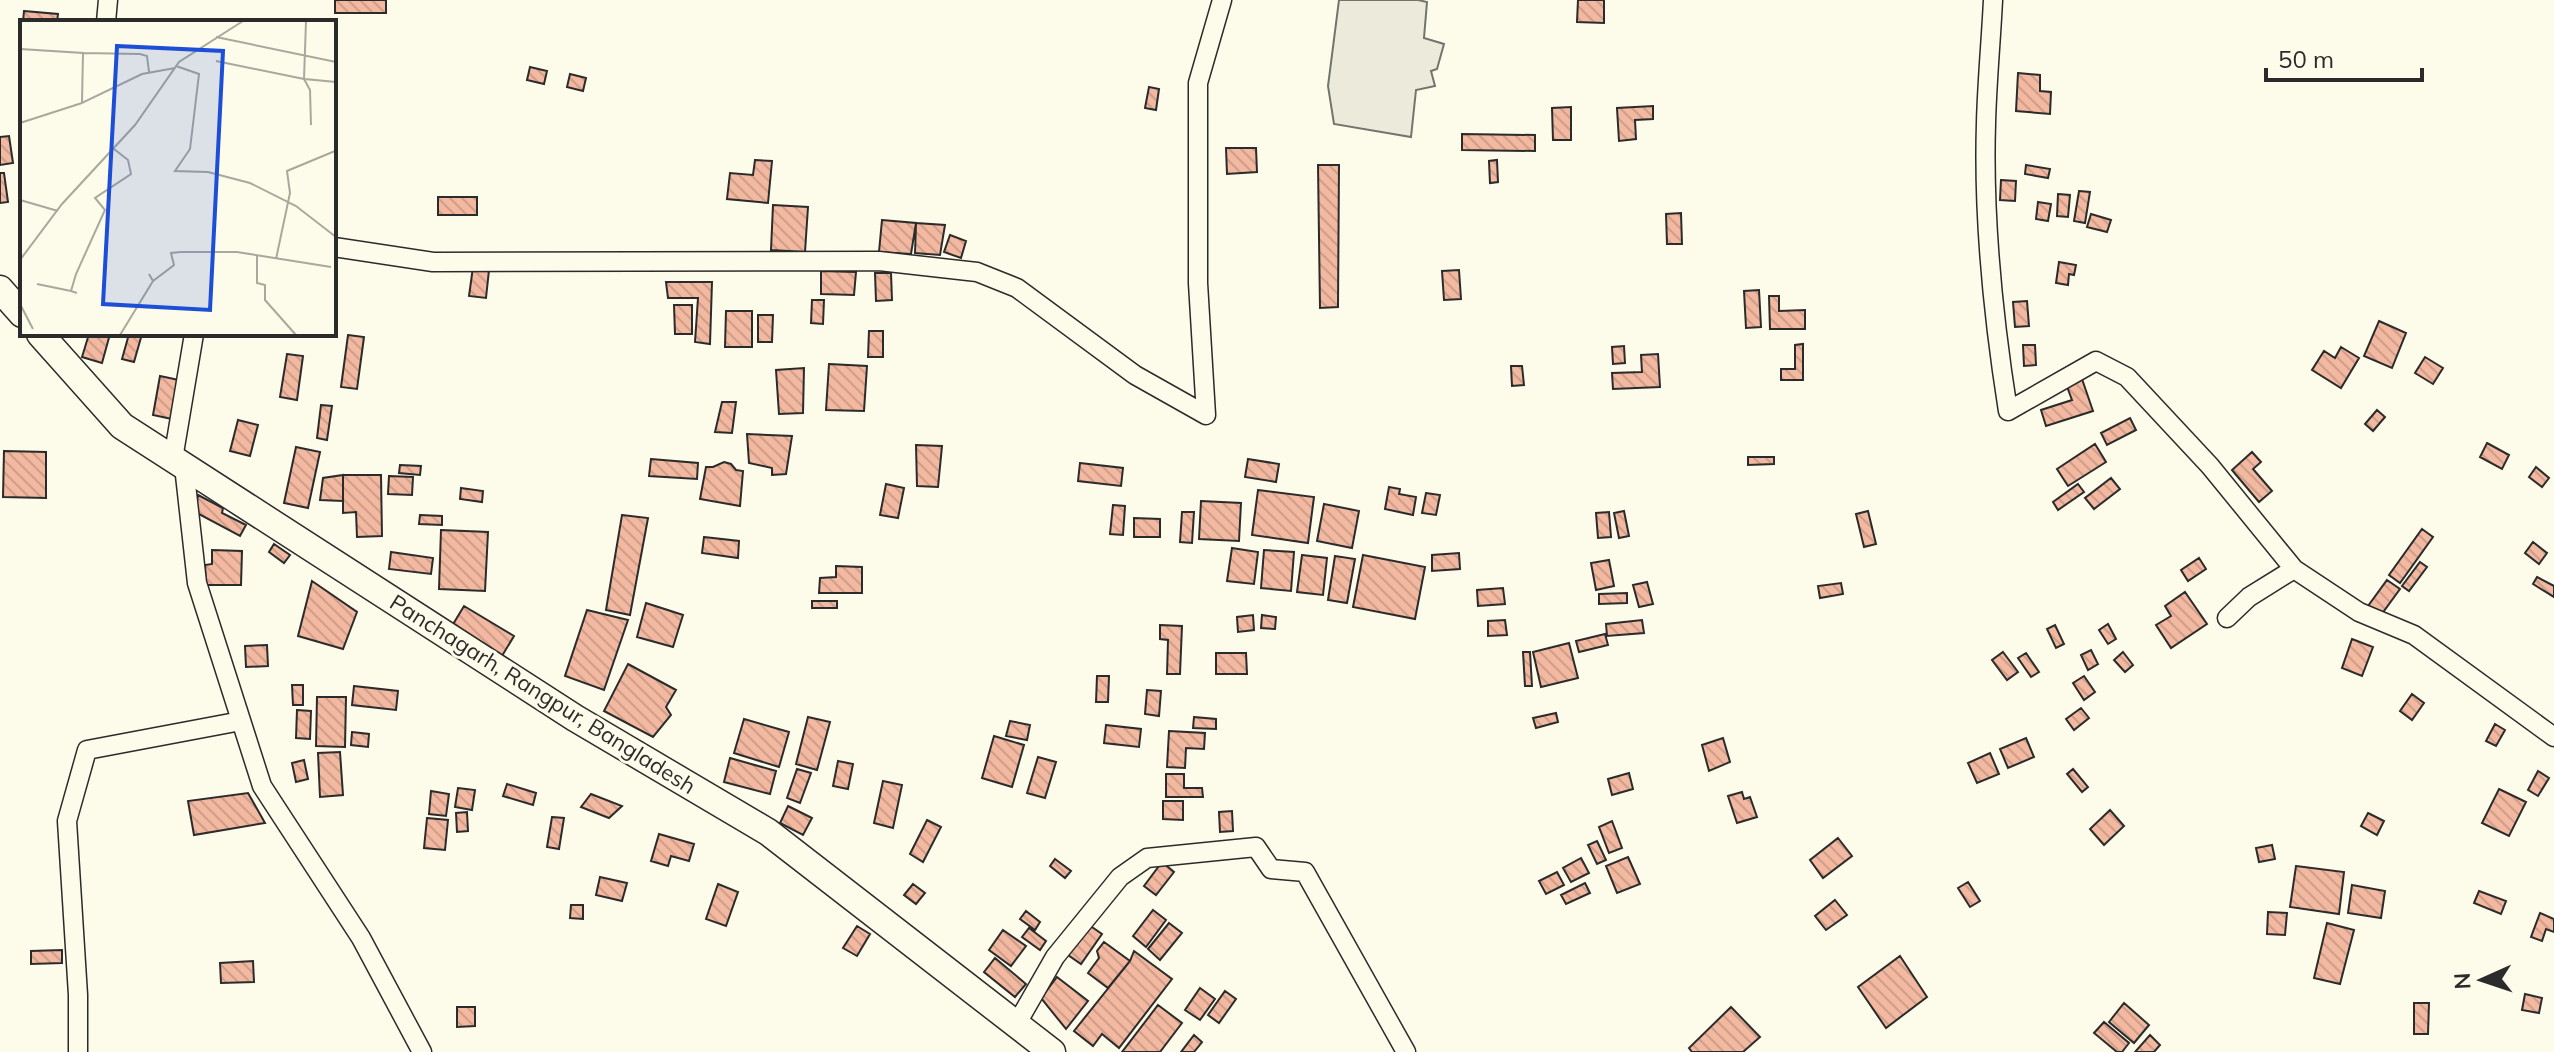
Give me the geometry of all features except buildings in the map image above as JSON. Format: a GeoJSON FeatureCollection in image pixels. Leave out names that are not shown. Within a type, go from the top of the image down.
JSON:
{"type":"FeatureCollection","features":[{"type":"Feature","properties":{"kind":"street"},"geometry":{"type":"LineString","coordinates":[[106,20],[108,0]]}},
{"type":"Feature","properties":{"kind":"street"},"geometry":{"type":"LineString","coordinates":[[336,247],[433,262],[879,261],[977,272],[1017,288],[1135,375],[1206,415],[1198,283],[1198,83],[1222,0]]}},
{"type":"Feature","properties":{"kind":"street"},"geometry":{"type":"LineString","coordinates":[[1993,0],[1986,124],[1987,193],[1995,309],[2008,411],[2096,361],[2127,377],[2210,466],[2294,569],[2359,612],[2414,635],[2554,737]]}},
{"type":"Feature","properties":{"kind":"street"},"geometry":{"type":"LineString","coordinates":[[0,289],[20,312]]}},
{"type":"Feature","properties":{"kind":"street","name":"Panchagarh, Rangpur, Bangladesh"},"geometry":{"type":"LineString","coordinates":[[42,336],[122,426],[575,718],[768,832],[1052,1052]]}},
{"type":"Feature","properties":{"kind":"street"},"geometry":{"type":"LineString","coordinates":[[194,336],[178,462],[197,583],[262,786],[361,938],[422,1052]]}},
{"type":"Feature","properties":{"kind":"street"},"geometry":{"type":"LineString","coordinates":[[2227,618],[2249,597],[2294,569]]}},
{"type":"Feature","properties":{"kind":"street"},"geometry":{"type":"LineString","coordinates":[[78,1052],[78,995],[67,821],[87,750],[241,721]]}},
{"type":"Feature","properties":{"kind":"street"},"geometry":{"type":"LineString","coordinates":[[1016,1025],[1055,957],[1120,877],[1147,858],[1256,847],[1271,869],[1305,872],[1406,1052]]}},
{"type":"Feature","properties":{"kind":"shaded area"},"geometry":{"type":"Polygon","coordinates":[[[1339,0],[1427,2],[1424,38],[1444,44],[1437,69],[1431,71],[1435,86],[1416,90],[1411,137],[1334,124],[1328,86],[1339,0]]]}}]}
